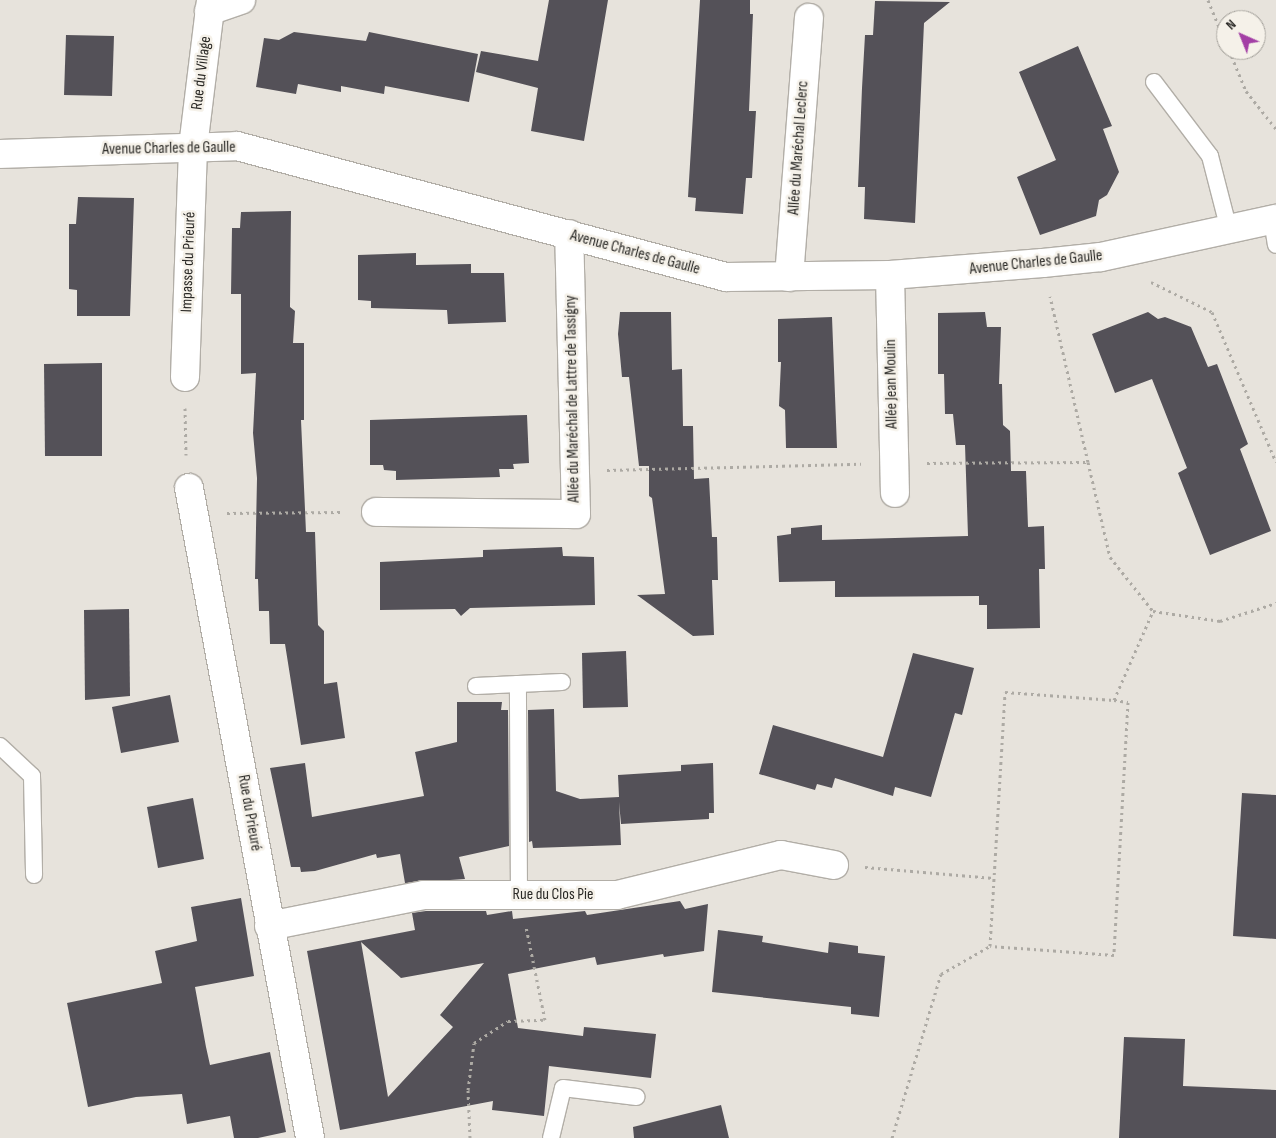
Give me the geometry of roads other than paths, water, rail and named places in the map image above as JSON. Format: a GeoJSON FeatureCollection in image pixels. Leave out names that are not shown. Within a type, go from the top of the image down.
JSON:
{"type":"FeatureCollection","features":[{"type":"Feature","properties":{"kind":"street"},"geometry":{"type":"LineString","coordinates":[[210,6],[240,0]]}},
{"type":"Feature","properties":{"kind":"street","name":"Rue du Village"},"geometry":{"type":"LineString","coordinates":[[192,147],[210,6]]}},
{"type":"Feature","properties":{"kind":"street","name":"Allée du Maréchal Leclerc"},"geometry":{"type":"LineString","coordinates":[[789,277],[809,18]]}},
{"type":"Feature","properties":{"kind":"street","name":"Avenue Charles de Gaulle"},"geometry":{"type":"LineString","coordinates":[[0,154],[237,146],[726,278],[890,275],[1043,264],[1101,257],[1228,230],[1275,228]]}},
{"type":"Feature","properties":{"kind":"street","name":"Impasse du Prieuré"},"geometry":{"type":"LineString","coordinates":[[185,377],[192,147]]}},
{"type":"Feature","properties":{"kind":"street","name":"Allée du Maréchal de Lattre de Tassigny"},"geometry":{"type":"LineString","coordinates":[[376,512],[576,514],[568,234]]}},
{"type":"Feature","properties":{"kind":"street","name":"Allée Jean Moulin"},"geometry":{"type":"LineString","coordinates":[[890,275],[895,494]]}},
{"type":"Feature","properties":{"kind":"street","name":"Rue du Prieuré"},"geometry":{"type":"LineString","coordinates":[[191,500],[310,1138]]}},
{"type":"Feature","properties":{"kind":"street","name":"Rue du Clos Pie"},"geometry":{"type":"LineString","coordinates":[[270,926],[424,895],[617,895],[780,855],[834,865]]}},
{"type":"Feature","properties":{"kind":"lane"},"geometry":{"type":"LineString","coordinates":[[1154,82],[1210,156],[1228,230]]}},
{"type":"Feature","properties":{"kind":"lane"},"geometry":{"type":"LineString","coordinates":[[476,686],[562,682]]}},
{"type":"Feature","properties":{"kind":"lane"},"geometry":{"type":"LineString","coordinates":[[518,684],[519,895]]}},
{"type":"Feature","properties":{"kind":"lane"},"geometry":{"type":"LineString","coordinates":[[0,746],[32,776],[34,875]]}},
{"type":"Feature","properties":{"kind":"lane"},"geometry":{"type":"LineString","coordinates":[[551,1138],[563,1088],[636,1097]]}}]}
